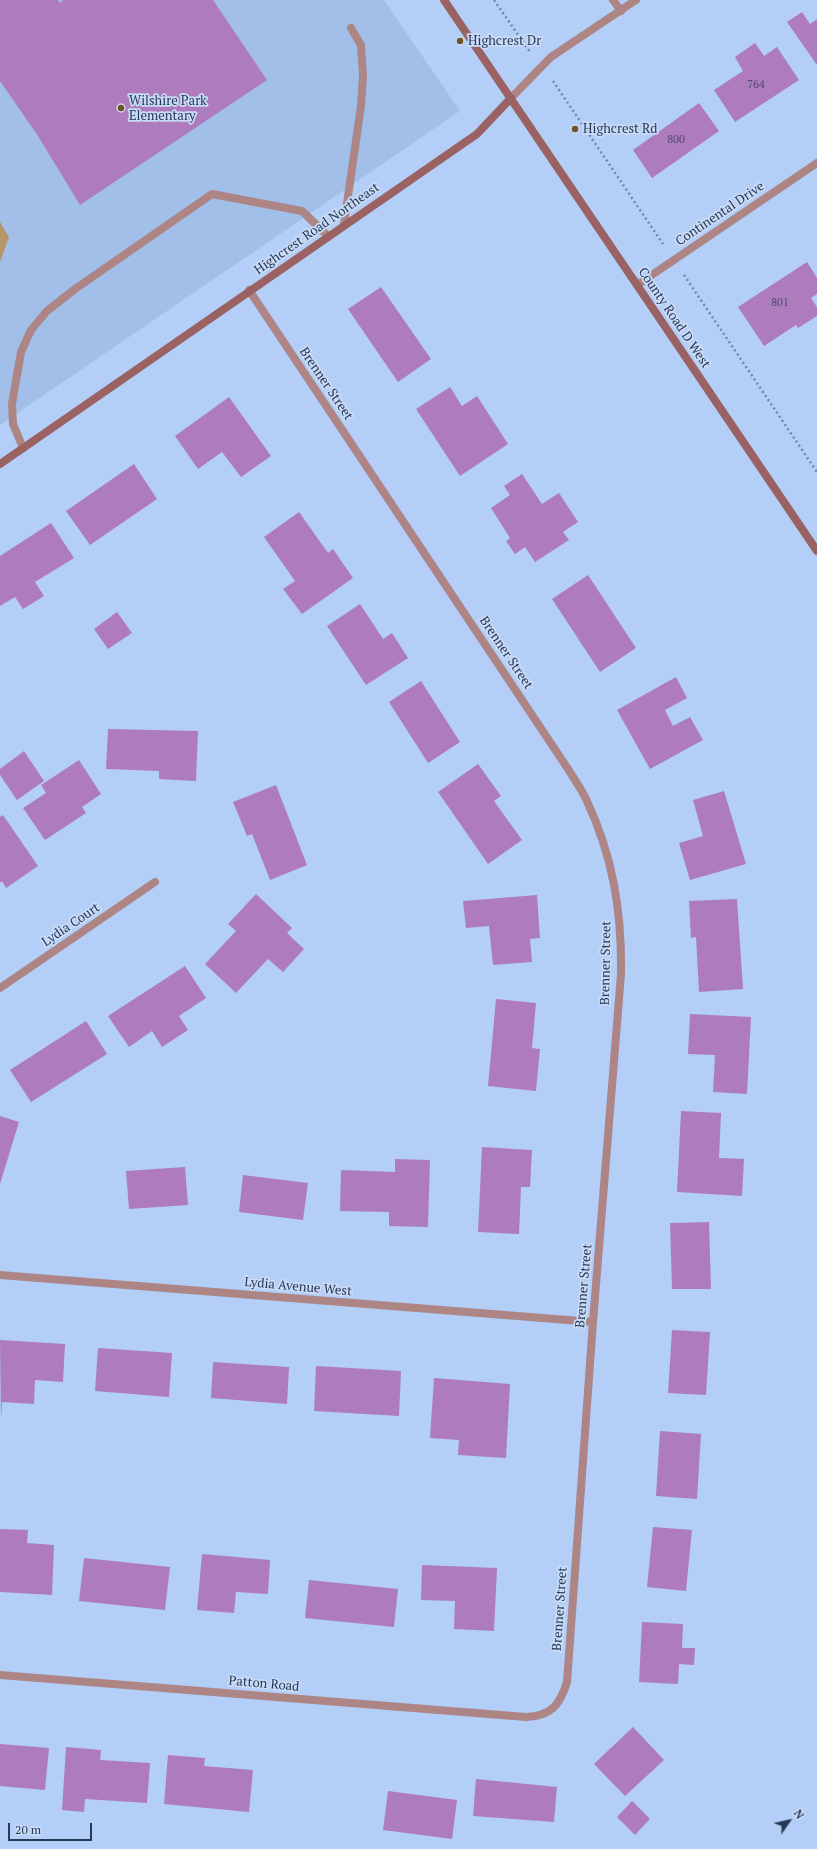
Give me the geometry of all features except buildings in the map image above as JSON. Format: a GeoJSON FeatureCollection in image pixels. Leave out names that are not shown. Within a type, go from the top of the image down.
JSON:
{"type":"FeatureCollection","features":[{"type":"Feature","properties":{"kind":"main road","name":"County Road D West"},"geometry":{"type":"LineString","coordinates":[[444,0],[817,551]]}},
{"type":"Feature","properties":{"kind":"main road","name":"Highcrest Road Northeast"},"geometry":{"type":"LineString","coordinates":[[0,464],[344,224],[477,134],[511,98]]}},
{"type":"Feature","properties":{"kind":"street"},"geometry":{"type":"LineString","coordinates":[[613,0],[621,11]]}},
{"type":"Feature","properties":{"kind":"street","name":"Highcrest Road Northeast"},"geometry":{"type":"LineString","coordinates":[[511,98],[551,57],[636,0]]}},
{"type":"Feature","properties":{"kind":"street"},"geometry":{"type":"LineString","coordinates":[[344,224],[362,100],[363,76],[361,45],[351,28]]}},
{"type":"Feature","properties":{"kind":"street","name":"Continental Drive"},"geometry":{"type":"LineString","coordinates":[[637,285],[817,163]]}},
{"type":"Feature","properties":{"kind":"street"},"geometry":{"type":"LineString","coordinates":[[24,448],[13,424],[12,404],[20,352],[31,330],[47,311],[75,289],[212,194],[302,211],[328,236]]}},
{"type":"Feature","properties":{"kind":"street","name":"Brenner Street"},"geometry":{"type":"LineString","coordinates":[[249,290],[564,763],[586,799],[605,844],[617,892],[621,941],[621,974],[593,1322],[567,1682],[562,1698],[552,1710],[537,1716],[526,1717]]}},
{"type":"Feature","properties":{"kind":"street","name":"Lydia Court"},"geometry":{"type":"LineString","coordinates":[[0,988],[155,882]]}},
{"type":"Feature","properties":{"kind":"street","name":"Lydia Avenue West"},"geometry":{"type":"LineString","coordinates":[[0,1275],[593,1322]]}},
{"type":"Feature","properties":{"kind":"street","name":"Patton Road"},"geometry":{"type":"LineString","coordinates":[[0,1675],[526,1717]]}},
{"type":"Feature","properties":{"kind":"path"},"geometry":{"type":"LineString","coordinates":[[494,0],[521,40]]}},
{"type":"Feature","properties":{"kind":"path"},"geometry":{"type":"LineString","coordinates":[[557,86],[650,224]]}},
{"type":"Feature","properties":{"kind":"path"},"geometry":{"type":"LineString","coordinates":[[689,282],[817,472]]}},
{"type":"Feature","properties":{"kind":"shaded area"},"geometry":{"type":"Polygon","coordinates":[[[0,0],[384,0],[460,111],[0,425],[0,0]]]}},
{"type":"Feature","properties":{"kind":"shaded area"},"geometry":{"type":"Polygon","coordinates":[[[0,222],[9,237],[0,262],[0,222]]]}},
{"type":"Feature","properties":{"kind":"place","name":"Highcrest Dr"},"geometry":{"type":"Point","coordinates":[460,41]}},
{"type":"Feature","properties":{"kind":"place","name":"Wilshire Park Elementary"},"geometry":{"type":"Point","coordinates":[121,108]}},
{"type":"Feature","properties":{"kind":"place","name":"Highcrest Rd"},"geometry":{"type":"Point","coordinates":[575,129]}}]}
